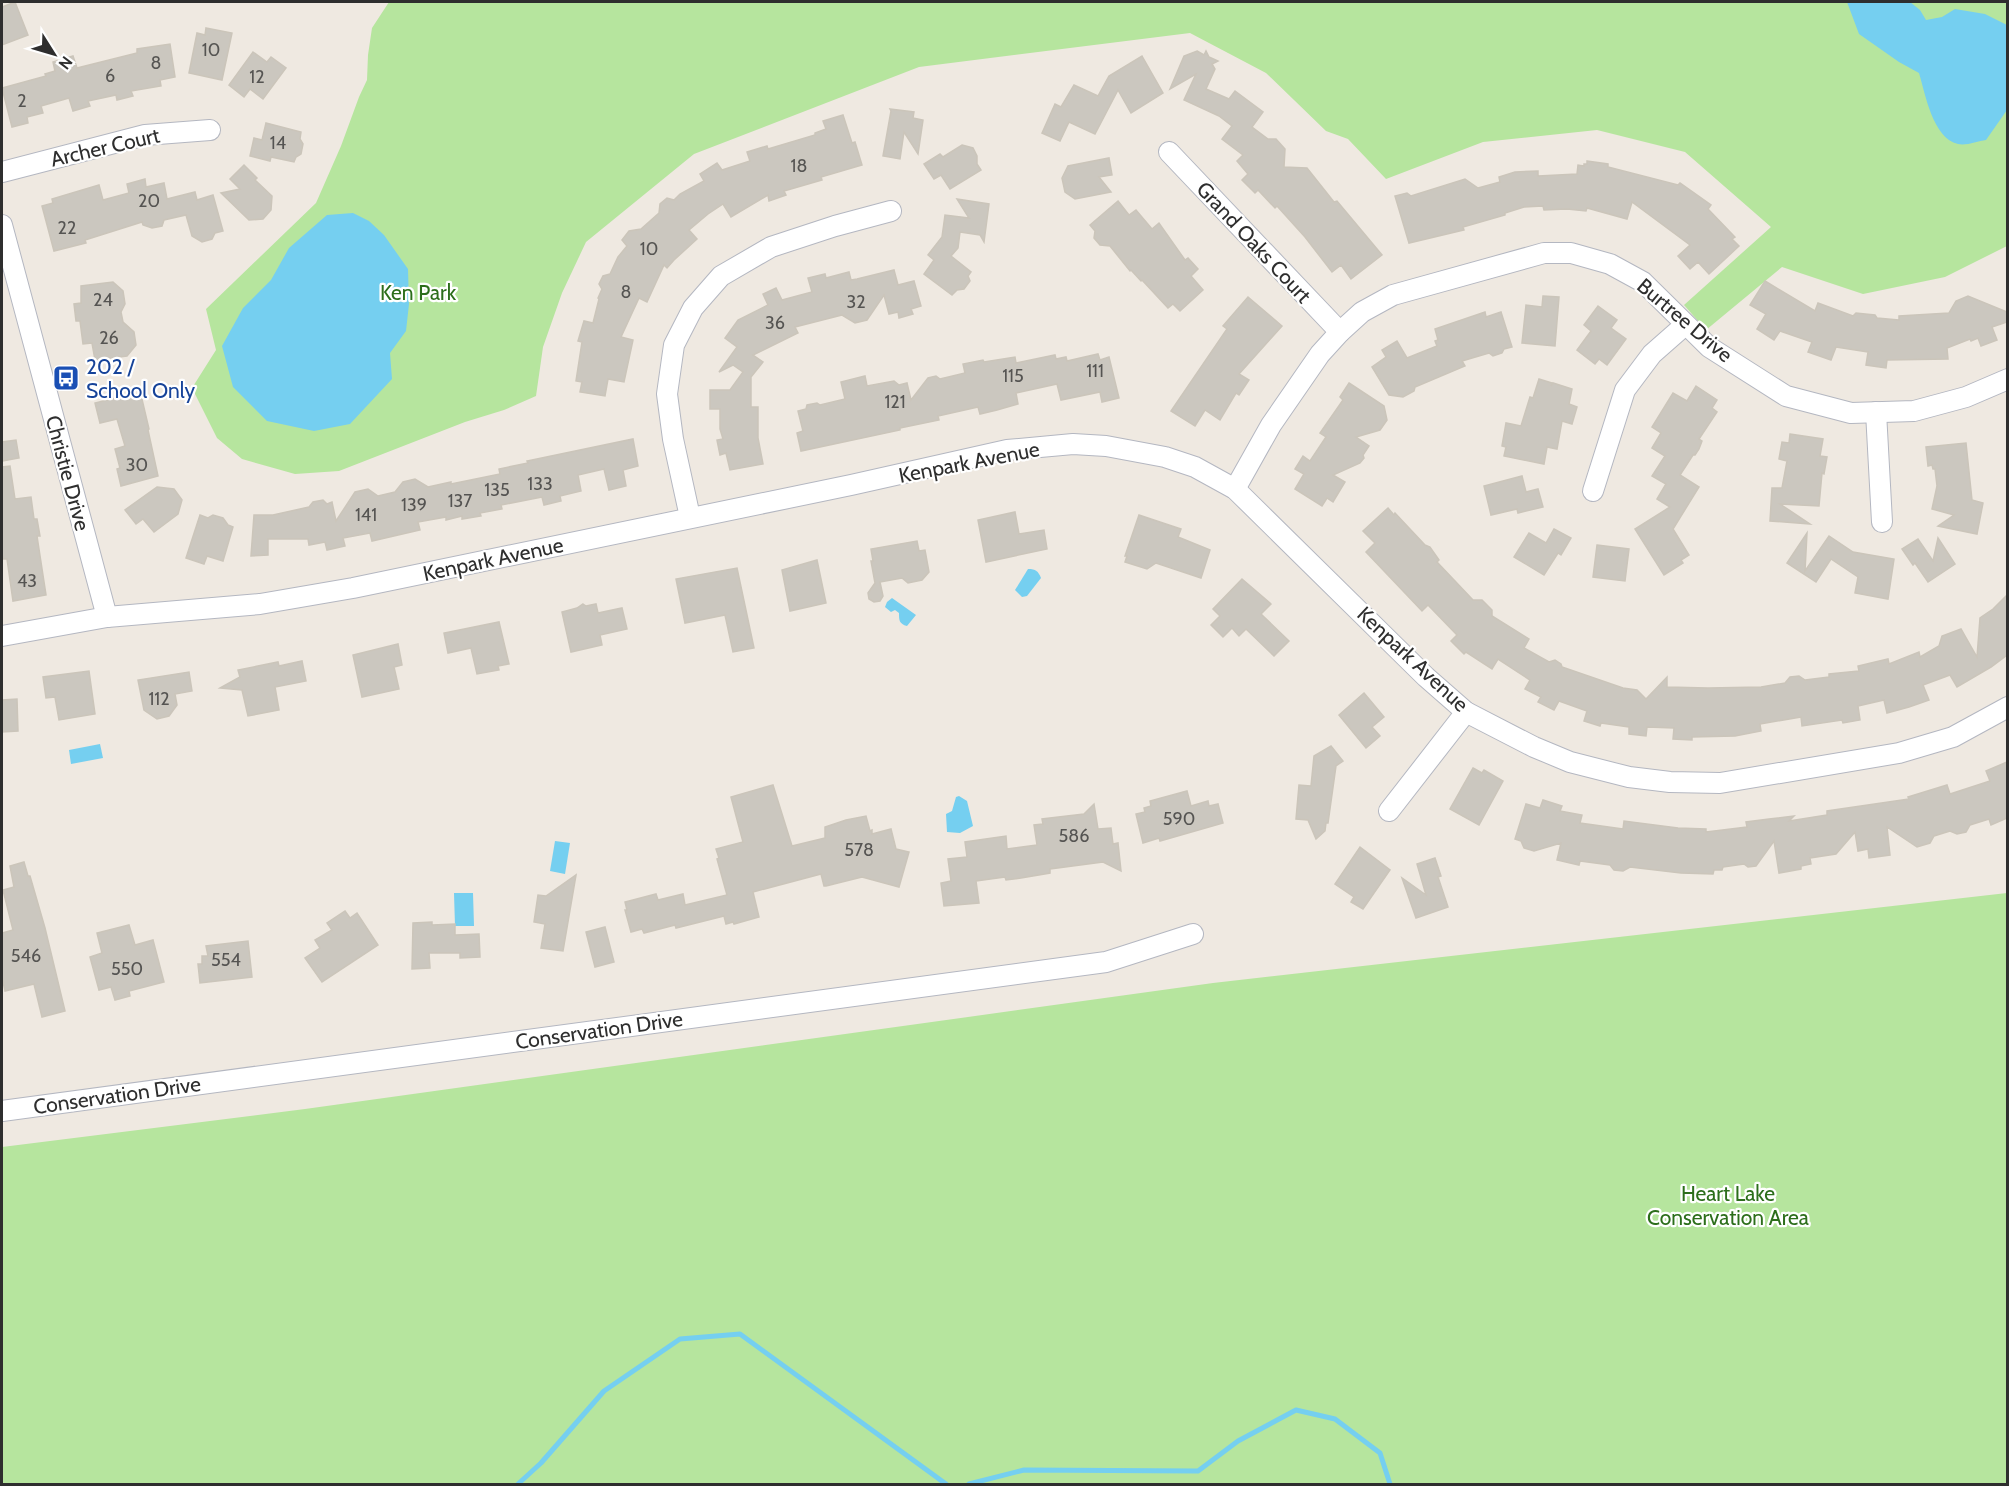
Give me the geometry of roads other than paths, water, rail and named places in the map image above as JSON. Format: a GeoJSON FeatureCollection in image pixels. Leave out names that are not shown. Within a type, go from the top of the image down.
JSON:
{"type":"FeatureCollection","features":[{"type":"Feature","properties":{"kind":"street","name":"Archer Court"},"geometry":{"type":"LineString","coordinates":[[2,172],[145,135],[210,130]]}},
{"type":"Feature","properties":{"kind":"street","name":"Grand Oaks Court"},"geometry":{"type":"LineString","coordinates":[[1169,152],[1340,332]]}},
{"type":"Feature","properties":{"kind":"street"},"geometry":{"type":"LineString","coordinates":[[690,517],[673,439],[667,394],[674,345],[693,308],[721,276],[771,247],[891,211]]}},
{"type":"Feature","properties":{"kind":"street","name":"Christie Drive"},"geometry":{"type":"LineString","coordinates":[[2,225],[107,617]]}},
{"type":"Feature","properties":{"kind":"street","name":"Burtree Drive"},"geometry":{"type":"LineString","coordinates":[[1235,489],[1271,425],[1320,354],[1362,312],[1393,295],[1544,253],[1571,253],[1611,264],[1643,282],[1709,347],[1786,396],[1851,413],[1914,411],[1966,397],[2007,379]]}},
{"type":"Feature","properties":{"kind":"street"},"geometry":{"type":"LineString","coordinates":[[1593,491],[1624,390],[1652,354],[1685,325]]}},
{"type":"Feature","properties":{"kind":"street"},"geometry":{"type":"LineString","coordinates":[[1876,412],[1882,522]]}},
{"type":"Feature","properties":{"kind":"street","name":"Kenpark Avenue"},"geometry":{"type":"LineString","coordinates":[[2,636],[107,617],[260,604],[353,588],[851,485],[1007,450],[1073,444],[1106,446],[1165,458],[1195,467],[1235,489],[1426,677],[1466,712],[1534,747],[1570,762],[1629,777],[1670,782],[1720,783],[1899,753],[1953,737],[2007,707]]}},
{"type":"Feature","properties":{"kind":"street"},"geometry":{"type":"LineString","coordinates":[[1389,812],[1466,712]]}},
{"type":"Feature","properties":{"kind":"street","name":"Conservation Drive"},"geometry":{"type":"LineString","coordinates":[[2,1111],[1106,962],[1193,934]]}},
{"type":"Feature","properties":{"kind":"water"},"geometry":{"type":"Polygon","coordinates":[[[1847,2],[1910,2],[1920,10],[1926,20],[1942,17],[1955,9],[1985,14],[2007,25],[2007,110],[1986,140],[1958,144],[1942,134],[1931,114],[1919,73],[1859,34],[1847,2]]]}},
{"type":"Feature","properties":{"kind":"water"},"geometry":{"type":"Polygon","coordinates":[[[353,213],[369,221],[384,235],[408,269],[409,304],[406,331],[390,353],[392,379],[350,424],[314,431],[267,421],[233,387],[222,346],[243,308],[271,280],[289,248],[327,215],[353,213]]]}},
{"type":"Feature","properties":{"kind":"water"},"geometry":{"type":"Polygon","coordinates":[[[1028,569],[1036,571],[1041,578],[1027,596],[1022,597],[1015,590],[1028,569]]]}},
{"type":"Feature","properties":{"kind":"water"},"geometry":{"type":"Polygon","coordinates":[[[892,598],[916,615],[907,626],[900,621],[899,613],[895,610],[891,612],[885,607],[892,598]]]}},
{"type":"Feature","properties":{"kind":"water"},"geometry":{"type":"Polygon","coordinates":[[[100,744],[103,758],[71,764],[69,750],[100,744]]]}},
{"type":"Feature","properties":{"kind":"water"},"geometry":{"type":"Polygon","coordinates":[[[959,796],[967,801],[973,826],[960,833],[947,832],[946,814],[952,811],[956,797],[959,796]]]}},
{"type":"Feature","properties":{"kind":"water"},"geometry":{"type":"Polygon","coordinates":[[[555,841],[570,843],[565,874],[550,871],[555,841]]]}},
{"type":"Feature","properties":{"kind":"water"},"geometry":{"type":"Polygon","coordinates":[[[454,893],[473,893],[474,926],[455,926],[454,893]]]}},
{"type":"Feature","properties":{"kind":"waterway"},"geometry":{"type":"LineString","coordinates":[[518,1484],[541,1463],[604,1391],[680,1339],[740,1334],[946,1484]]}},
{"type":"Feature","properties":{"kind":"waterway"},"geometry":{"type":"LineString","coordinates":[[969,1484],[1024,1470],[1198,1471],[1238,1441],[1296,1410],[1335,1419],[1380,1453],[1390,1484]]}},
{"type":"Feature","properties":{"kind":"place","name":"202 / School Only"},"geometry":{"type":"Point","coordinates":[66,378]}},
{"type":"Feature","properties":{"kind":"park label","name":"Ken Park"},"geometry":{"type":"Point","coordinates":[418,292]}},
{"type":"Feature","properties":{"kind":"park label","name":"Heart Lake Conservation Area"},"geometry":{"type":"Point","coordinates":[1728,1205]}}]}
